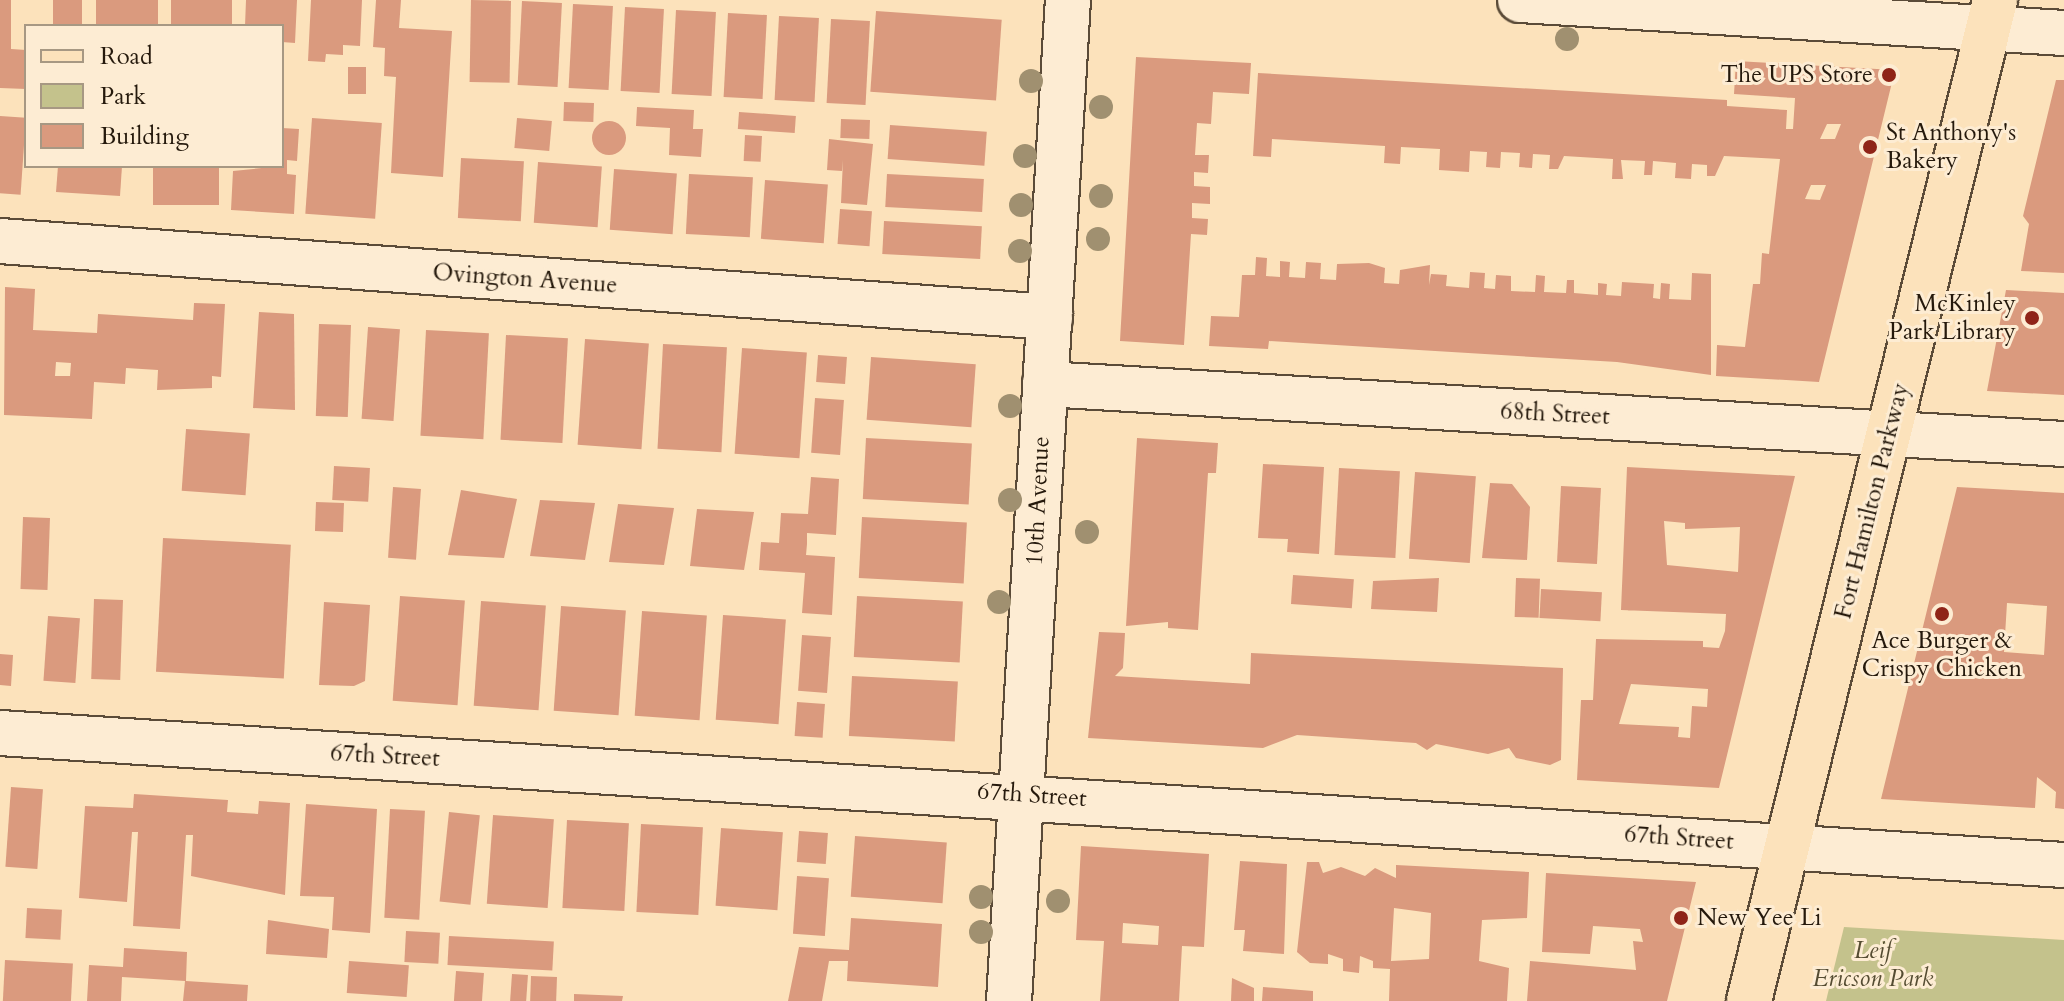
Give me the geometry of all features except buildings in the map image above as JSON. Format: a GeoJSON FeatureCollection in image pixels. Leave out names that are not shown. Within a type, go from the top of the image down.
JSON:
{"type":"FeatureCollection","features":[{"type":"Feature","properties":{"kind":"main road","name":"Fort Hamilton Parkway"},"geometry":{"type":"LineString","coordinates":[[1749,1001],[1991,14]]}},
{"type":"Feature","properties":{"kind":"street","name":"10th Avenue"},"geometry":{"type":"LineString","coordinates":[[1009,1001],[1068,0]]}},
{"type":"Feature","properties":{"kind":"street"},"geometry":{"type":"LineString","coordinates":[[1520,0],[1991,14],[2064,33]]}},
{"type":"Feature","properties":{"kind":"street","name":"Ovington Avenue"},"geometry":{"type":"LineString","coordinates":[[0,241],[1050,317]]}},
{"type":"Feature","properties":{"kind":"street","name":"68th Street"},"geometry":{"type":"LineString","coordinates":[[1045,384],[2064,444]]}},
{"type":"Feature","properties":{"kind":"street","name":"67th Street"},"geometry":{"type":"LineString","coordinates":[[0,733],[1021,794],[2064,865]]}},
{"type":"Feature","properties":{"kind":"green space","name":"Leif Ericson Park"},"geometry":{"type":"Polygon","coordinates":[[[1844,927],[2064,940],[2064,1001],[1826,1001],[1844,927]]]}},
{"type":"Feature","properties":{"kind":"place","name":"The UPS Store"},"geometry":{"type":"Point","coordinates":[1889,75]}},
{"type":"Feature","properties":{"kind":"place","name":"St Anthony's Bakery"},"geometry":{"type":"Point","coordinates":[1870,147]}},
{"type":"Feature","properties":{"kind":"place","name":"McKinley Park Library"},"geometry":{"type":"Point","coordinates":[2032,318]}},
{"type":"Feature","properties":{"kind":"place","name":"Ace Burger & Crispy Chicken"},"geometry":{"type":"Point","coordinates":[1942,614]}},
{"type":"Feature","properties":{"kind":"place","name":"New Yee Li"},"geometry":{"type":"Point","coordinates":[1681,918]}}]}
